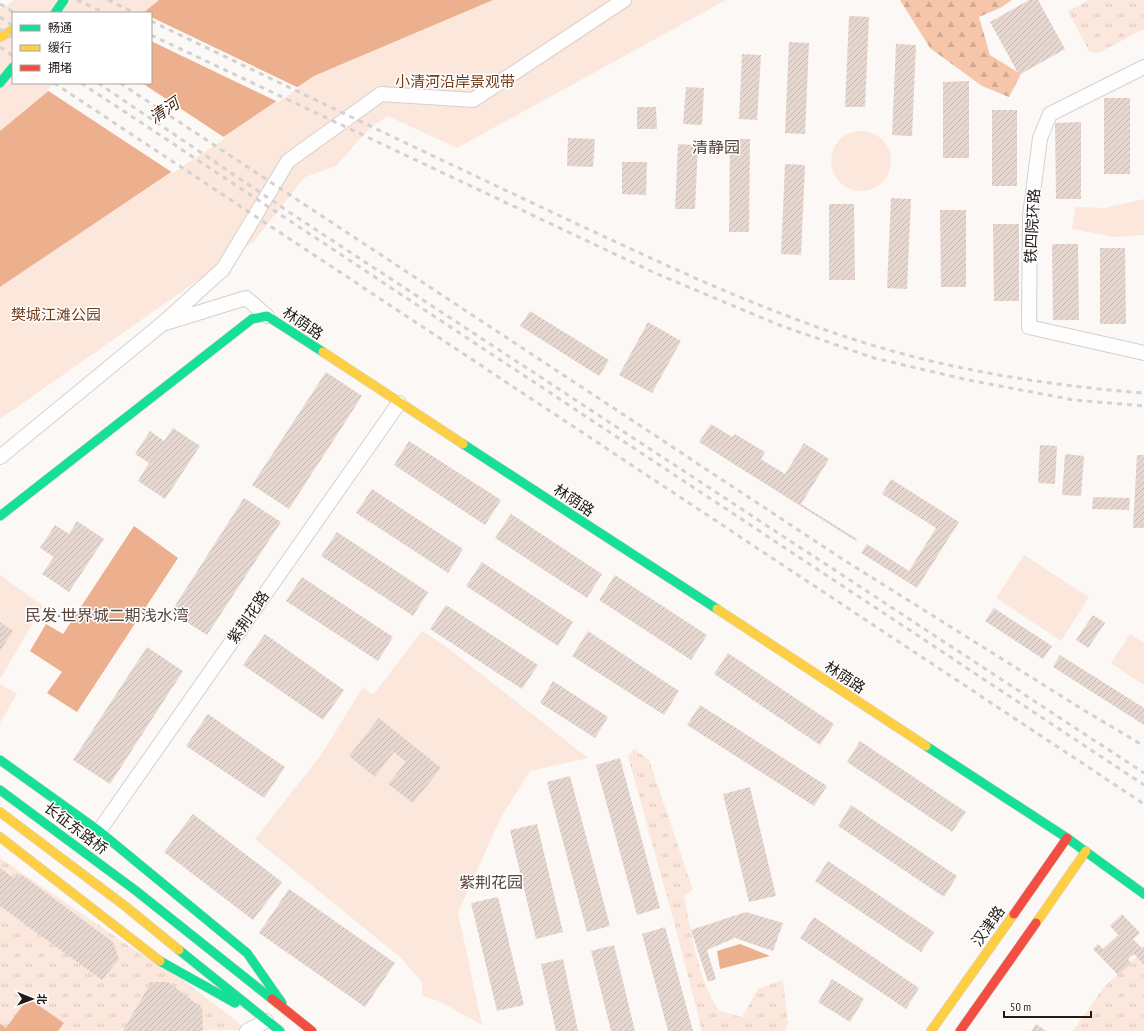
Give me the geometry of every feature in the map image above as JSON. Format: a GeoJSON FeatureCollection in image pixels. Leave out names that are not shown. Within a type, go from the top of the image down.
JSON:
{"type":"FeatureCollection","features":[{"type":"Feature","properties":{"kind":"street"},"geometry":{"type":"LineString","coordinates":[[57,11],[64,0]]}},
{"type":"Feature","properties":{"kind":"street"},"geometry":{"type":"LineString","coordinates":[[0,457],[162,324],[223,269],[288,161],[381,94],[473,100],[624,0]]}},
{"type":"Feature","properties":{"kind":"street"},"geometry":{"type":"LineString","coordinates":[[0,37],[12,31]]}},
{"type":"Feature","properties":{"kind":"street","name":"铁四院环路"},"geometry":{"type":"LineString","coordinates":[[1144,67],[1050,114],[1040,138],[1030,216],[1029,327],[1144,354]]}},
{"type":"Feature","properties":{"kind":"street"},"geometry":{"type":"LineString","coordinates":[[0,84],[12,68]]}},
{"type":"Feature","properties":{"kind":"street"},"geometry":{"type":"LineString","coordinates":[[162,324],[246,298],[267,316]]}},
{"type":"Feature","properties":{"kind":"street","name":"林荫路"},"geometry":{"type":"LineString","coordinates":[[0,516],[252,319],[267,316],[1067,838],[1144,894]]}},
{"type":"Feature","properties":{"kind":"street","name":"紫荆花路"},"geometry":{"type":"LineString","coordinates":[[99,832],[399,403]]}},
{"type":"Feature","properties":{"kind":"street"},"geometry":{"type":"LineString","coordinates":[[0,760],[99,832],[247,953],[291,1016]]}},
{"type":"Feature","properties":{"kind":"street","name":"长征东路桥"},"geometry":{"type":"LineString","coordinates":[[0,790],[135,890],[291,1016],[312,1031]]}},
{"type":"Feature","properties":{"kind":"street"},"geometry":{"type":"LineString","coordinates":[[0,812],[125,906],[280,1031]]}},
{"type":"Feature","properties":{"kind":"street"},"geometry":{"type":"LineString","coordinates":[[0,837],[152,956],[266,1021]]}},
{"type":"Feature","properties":{"kind":"street","name":"汉津路"},"geometry":{"type":"LineString","coordinates":[[931,1031],[1067,838]]}},
{"type":"Feature","properties":{"kind":"street"},"geometry":{"type":"LineString","coordinates":[[960,1031],[1086,852]]}},
{"type":"Feature","properties":{"kind":"street"},"geometry":{"type":"LineString","coordinates":[[247,1031],[266,1021]]}},
{"type":"Feature","properties":{"kind":"green space"},"geometry":{"type":"Polygon","coordinates":[[[15,0],[159,0],[144,12],[12,12],[12,84],[57,84],[0,131],[0,9],[15,0]]]}},
{"type":"Feature","properties":{"kind":"green space"},"geometry":{"type":"Polygon","coordinates":[[[493,0],[726,0],[457,148],[388,116],[371,127],[336,166],[305,177],[254,241],[0,419],[0,287],[314,76],[493,0]]]}},
{"type":"Feature","properties":{"kind":"green space"},"geometry":{"type":"Polygon","coordinates":[[[900,0],[1012,0],[1002,7],[979,17],[990,55],[1021,74],[1009,97],[982,86],[930,48],[900,0]]]}},
{"type":"Feature","properties":{"kind":"green space"},"geometry":{"type":"Polygon","coordinates":[[[1090,0],[1144,0],[1144,29],[1098,53],[1089,51],[1068,11],[1090,0]]]}},
{"type":"Feature","properties":{"kind":"green space"},"geometry":{"type":"Polygon","coordinates":[[[861,131],[878,136],[886,144],[891,161],[886,178],[878,186],[861,191],[844,186],[836,178],[831,161],[836,144],[844,136],[861,131]]]}},
{"type":"Feature","properties":{"kind":"green space"},"geometry":{"type":"Polygon","coordinates":[[[1144,199],[1144,235],[1115,237],[1072,229],[1075,207],[1104,208],[1144,199]]]}},
{"type":"Feature","properties":{"kind":"green space"},"geometry":{"type":"Polygon","coordinates":[[[1024,555],[1089,597],[1061,641],[996,598],[1024,555]]]}},
{"type":"Feature","properties":{"kind":"green space"},"geometry":{"type":"Polygon","coordinates":[[[0,575],[43,606],[0,679],[0,575]]]}},
{"type":"Feature","properties":{"kind":"green space"},"geometry":{"type":"Polygon","coordinates":[[[422,631],[449,649],[588,758],[530,771],[501,817],[458,913],[482,1025],[439,1001],[422,996],[422,982],[401,958],[255,839],[321,755],[363,687],[373,695],[422,631]]]}},
{"type":"Feature","properties":{"kind":"green space"},"geometry":{"type":"Polygon","coordinates":[[[1130,634],[1144,643],[1144,685],[1111,663],[1130,634]]]}},
{"type":"Feature","properties":{"kind":"green space"},"geometry":{"type":"Polygon","coordinates":[[[0,684],[17,694],[0,723],[0,684]]]}},
{"type":"Feature","properties":{"kind":"green space"},"geometry":{"type":"Polygon","coordinates":[[[634,749],[649,760],[693,890],[684,896],[700,970],[712,998],[719,1011],[742,1017],[758,989],[783,980],[788,1024],[785,1031],[702,1031],[677,933],[628,756],[634,749]]]}},
{"type":"Feature","properties":{"kind":"green space"},"geometry":{"type":"Polygon","coordinates":[[[0,858],[129,946],[183,980],[248,1030],[0,1031],[0,858]]]}},
{"type":"Feature","properties":{"kind":"green space"},"geometry":{"type":"Polygon","coordinates":[[[1144,950],[1144,1031],[1073,1031],[1104,987],[1144,950]]]}},
{"type":"Feature","properties":{"kind":"water","name":"清河"},"geometry":{"type":"Polygon","coordinates":[[[159,0],[493,0],[314,76],[0,287],[0,131],[57,84],[152,84],[152,12],[144,12],[159,0]]]}},
{"type":"Feature","properties":{"kind":"water"},"geometry":{"type":"Polygon","coordinates":[[[134,526],[178,558],[77,712],[47,693],[62,672],[30,651],[46,624],[63,634],[134,526]]]}},
{"type":"Feature","properties":{"kind":"water"},"geometry":{"type":"Polygon","coordinates":[[[740,944],[770,956],[720,969],[717,951],[740,944]]]}},
{"type":"Feature","properties":{"kind":"water"},"geometry":{"type":"Polygon","coordinates":[[[28,998],[64,1023],[58,1031],[0,1031],[0,1024],[6,1028],[28,998]]]}},
{"type":"Feature","properties":{"kind":"pier"},"geometry":{"type":"Polygon","coordinates":[[[152,17],[299,88],[278,102],[152,41],[152,17]]]}},
{"type":"Feature","properties":{"kind":"pier"},"geometry":{"type":"Polygon","coordinates":[[[54,84],[144,84],[225,138],[173,173],[47,90],[54,84]]]}},
{"type":"Feature","properties":{"kind":"building"},"geometry":{"type":"Polygon","coordinates":[[[1029,0],[1038,0],[1065,49],[1019,75],[990,22],[1029,0]]]}},
{"type":"Feature","properties":{"kind":"building"},"geometry":{"type":"Polygon","coordinates":[[[849,16],[869,17],[865,107],[845,107],[849,16]]]}},
{"type":"Feature","properties":{"kind":"building"},"geometry":{"type":"Polygon","coordinates":[[[789,42],[809,43],[805,134],[785,133],[789,42]]]}},
{"type":"Feature","properties":{"kind":"building"},"geometry":{"type":"Polygon","coordinates":[[[896,44],[916,45],[912,136],[892,135],[896,44]]]}},
{"type":"Feature","properties":{"kind":"building"},"geometry":{"type":"Polygon","coordinates":[[[742,54],[761,55],[757,120],[739,119],[742,54]]]}},
{"type":"Feature","properties":{"kind":"building"},"geometry":{"type":"Polygon","coordinates":[[[969,81],[969,158],[943,158],[943,82],[969,81]]]}},
{"type":"Feature","properties":{"kind":"building"},"geometry":{"type":"Polygon","coordinates":[[[686,87],[704,88],[702,125],[683,124],[686,87]]]}},
{"type":"Feature","properties":{"kind":"building"},"geometry":{"type":"Polygon","coordinates":[[[1104,98],[1130,98],[1130,174],[1104,174],[1104,98]]]}},
{"type":"Feature","properties":{"kind":"building"},"geometry":{"type":"Polygon","coordinates":[[[637,107],[656,107],[657,129],[637,129],[637,107]]]}},
{"type":"Feature","properties":{"kind":"building"},"geometry":{"type":"Polygon","coordinates":[[[992,110],[1017,110],[1017,186],[992,186],[992,110]]]}},
{"type":"Feature","properties":{"kind":"building"},"geometry":{"type":"Polygon","coordinates":[[[1081,122],[1081,199],[1056,199],[1055,123],[1081,122]]]}},
{"type":"Feature","properties":{"kind":"building"},"geometry":{"type":"Polygon","coordinates":[[[568,138],[595,139],[593,167],[567,166],[568,138]]]}},
{"type":"Feature","properties":{"kind":"building"},"geometry":{"type":"Polygon","coordinates":[[[730,139],[750,139],[749,232],[729,232],[730,139]]]}},
{"type":"Feature","properties":{"kind":"building"},"geometry":{"type":"Polygon","coordinates":[[[678,144],[698,145],[695,209],[675,209],[678,144]]]}},
{"type":"Feature","properties":{"kind":"building"},"geometry":{"type":"Polygon","coordinates":[[[622,162],[647,162],[646,195],[622,194],[622,162]]]}},
{"type":"Feature","properties":{"kind":"building"},"geometry":{"type":"Polygon","coordinates":[[[785,164],[805,165],[801,255],[781,254],[785,164]]]}},
{"type":"Feature","properties":{"kind":"building"},"geometry":{"type":"Polygon","coordinates":[[[891,198],[911,199],[907,289],[887,288],[891,198]]]}},
{"type":"Feature","properties":{"kind":"building"},"geometry":{"type":"Polygon","coordinates":[[[829,204],[854,204],[855,280],[829,280],[829,204]]]}},
{"type":"Feature","properties":{"kind":"building"},"geometry":{"type":"Polygon","coordinates":[[[940,210],[966,210],[966,287],[941,287],[940,210]]]}},
{"type":"Feature","properties":{"kind":"building"},"geometry":{"type":"Polygon","coordinates":[[[993,224],[1019,224],[1019,301],[994,301],[993,224]]]}},
{"type":"Feature","properties":{"kind":"building"},"geometry":{"type":"Polygon","coordinates":[[[1052,244],[1078,244],[1079,320],[1053,320],[1052,244]]]}},
{"type":"Feature","properties":{"kind":"building"},"geometry":{"type":"Polygon","coordinates":[[[1100,248],[1125,248],[1126,324],[1100,324],[1100,248]]]}},
{"type":"Feature","properties":{"kind":"building"},"geometry":{"type":"Polygon","coordinates":[[[530,311],[609,360],[599,376],[520,326],[530,311]]]}},
{"type":"Feature","properties":{"kind":"building"},"geometry":{"type":"Polygon","coordinates":[[[648,322],[681,341],[652,393],[619,375],[648,322]]]}},
{"type":"Feature","properties":{"kind":"building"},"geometry":{"type":"Polygon","coordinates":[[[326,372],[362,396],[289,509],[252,485],[326,372]]]}},
{"type":"Feature","properties":{"kind":"building"},"geometry":{"type":"Polygon","coordinates":[[[711,424],[732,437],[735,434],[765,452],[761,459],[785,474],[804,443],[829,459],[801,504],[857,539],[856,541],[699,442],[711,424]]]}},
{"type":"Feature","properties":{"kind":"building"},"geometry":{"type":"Polygon","coordinates":[[[173,428],[200,446],[165,499],[138,481],[149,463],[135,454],[150,431],[164,441],[173,428]]]}},
{"type":"Feature","properties":{"kind":"building"},"geometry":{"type":"Polygon","coordinates":[[[409,441],[501,500],[485,525],[394,465],[409,441]]]}},
{"type":"Feature","properties":{"kind":"building"},"geometry":{"type":"Polygon","coordinates":[[[1040,445],[1057,446],[1055,484],[1038,483],[1040,445]]]}},
{"type":"Feature","properties":{"kind":"building"},"geometry":{"type":"Polygon","coordinates":[[[1065,454],[1084,456],[1081,496],[1062,495],[1065,454]]]}},
{"type":"Feature","properties":{"kind":"building"},"geometry":{"type":"Polygon","coordinates":[[[1137,455],[1144,455],[1144,528],[1133,528],[1137,455]]]}},
{"type":"Feature","properties":{"kind":"building"},"geometry":{"type":"Polygon","coordinates":[[[891,479],[959,522],[917,588],[861,553],[867,544],[909,571],[936,528],[882,494],[891,479]]]}},
{"type":"Feature","properties":{"kind":"building"},"geometry":{"type":"Polygon","coordinates":[[[372,489],[463,549],[448,573],[356,513],[372,489]]]}},
{"type":"Feature","properties":{"kind":"building"},"geometry":{"type":"Polygon","coordinates":[[[1093,497],[1130,498],[1129,510],[1092,509],[1093,497]]]}},
{"type":"Feature","properties":{"kind":"building"},"geometry":{"type":"Polygon","coordinates":[[[244,498],[281,522],[207,635],[171,612],[244,498]]]}},
{"type":"Feature","properties":{"kind":"building"},"geometry":{"type":"Polygon","coordinates":[[[511,514],[602,574],[587,598],[495,538],[511,514]]]}},
{"type":"Feature","properties":{"kind":"building"},"geometry":{"type":"Polygon","coordinates":[[[77,521],[104,539],[69,592],[42,574],[54,557],[40,548],[55,525],[69,534],[77,521]]]}},
{"type":"Feature","properties":{"kind":"building"},"geometry":{"type":"Polygon","coordinates":[[[337,532],[428,592],[413,616],[321,556],[337,532]]]}},
{"type":"Feature","properties":{"kind":"building"},"geometry":{"type":"Polygon","coordinates":[[[482,562],[573,622],[558,646],[466,586],[482,562]]]}},
{"type":"Feature","properties":{"kind":"building"},"geometry":{"type":"Polygon","coordinates":[[[615,575],[707,635],[691,660],[599,600],[615,575]]]}},
{"type":"Feature","properties":{"kind":"building"},"geometry":{"type":"Polygon","coordinates":[[[302,577],[393,637],[378,661],[286,601],[302,577]]]}},
{"type":"Feature","properties":{"kind":"building"},"geometry":{"type":"Polygon","coordinates":[[[446,605],[538,665],[522,689],[430,629],[446,605]]]}},
{"type":"Feature","properties":{"kind":"building"},"geometry":{"type":"Polygon","coordinates":[[[994,608],[1052,646],[1043,659],[985,621],[994,608]]]}},
{"type":"Feature","properties":{"kind":"building"},"geometry":{"type":"Polygon","coordinates":[[[1093,615],[1105,623],[1088,648],[1076,640],[1093,615]]]}},
{"type":"Feature","properties":{"kind":"building"},"geometry":{"type":"Polygon","coordinates":[[[0,622],[13,631],[0,651],[0,622]]]}},
{"type":"Feature","properties":{"kind":"building"},"geometry":{"type":"Polygon","coordinates":[[[588,631],[679,691],[664,715],[572,656],[588,631]]]}},
{"type":"Feature","properties":{"kind":"building"},"geometry":{"type":"Polygon","coordinates":[[[265,634],[344,690],[323,720],[243,665],[265,634]]]}},
{"type":"Feature","properties":{"kind":"building"},"geometry":{"type":"Polygon","coordinates":[[[147,647],[183,671],[110,784],[73,760],[147,647]]]}},
{"type":"Feature","properties":{"kind":"building"},"geometry":{"type":"Polygon","coordinates":[[[728,653],[834,724],[820,745],[714,674],[728,653]]]}},
{"type":"Feature","properties":{"kind":"building"},"geometry":{"type":"Polygon","coordinates":[[[1060,655],[1144,708],[1144,725],[1053,667],[1060,655]]]}},
{"type":"Feature","properties":{"kind":"building"},"geometry":{"type":"Polygon","coordinates":[[[553,681],[608,717],[595,738],[540,703],[553,681]]]}},
{"type":"Feature","properties":{"kind":"building"},"geometry":{"type":"Polygon","coordinates":[[[700,705],[827,786],[814,806],[687,725],[700,705]]]}},
{"type":"Feature","properties":{"kind":"building"},"geometry":{"type":"Polygon","coordinates":[[[208,714],[285,767],[264,798],[186,746],[208,714]]]}},
{"type":"Feature","properties":{"kind":"building"},"geometry":{"type":"Polygon","coordinates":[[[379,718],[441,768],[413,803],[388,784],[406,762],[394,752],[375,777],[349,756],[379,718]]]}},
{"type":"Feature","properties":{"kind":"building"},"geometry":{"type":"Polygon","coordinates":[[[860,741],[966,812],[952,832],[847,762],[860,741]]]}},
{"type":"Feature","properties":{"kind":"building"},"geometry":{"type":"Polygon","coordinates":[[[620,758],[660,908],[637,915],[596,765],[620,758]]]}},
{"type":"Feature","properties":{"kind":"building"},"geometry":{"type":"Polygon","coordinates":[[[570,776],[610,926],[587,932],[547,782],[570,776]]]}},
{"type":"Feature","properties":{"kind":"building"},"geometry":{"type":"Polygon","coordinates":[[[750,787],[776,896],[749,902],[723,794],[750,787]]]}},
{"type":"Feature","properties":{"kind":"building"},"geometry":{"type":"Polygon","coordinates":[[[851,805],[957,876],[944,897],[838,826],[851,805]]]}},
{"type":"Feature","properties":{"kind":"building"},"geometry":{"type":"Polygon","coordinates":[[[193,814],[282,882],[253,920],[164,852],[193,814]]]}},
{"type":"Feature","properties":{"kind":"building"},"geometry":{"type":"Polygon","coordinates":[[[537,824],[563,932],[536,939],[510,830],[537,824]]]}},
{"type":"Feature","properties":{"kind":"building"},"geometry":{"type":"Polygon","coordinates":[[[828,861],[934,932],[921,952],[815,881],[828,861]]]}},
{"type":"Feature","properties":{"kind":"building"},"geometry":{"type":"Polygon","coordinates":[[[0,868],[14,878],[22,875],[113,942],[119,959],[102,980],[0,906],[0,868]]]}},
{"type":"Feature","properties":{"kind":"building"},"geometry":{"type":"Polygon","coordinates":[[[289,889],[395,963],[365,1007],[259,933],[289,889]]]}},
{"type":"Feature","properties":{"kind":"building"},"geometry":{"type":"Polygon","coordinates":[[[498,897],[524,1005],[497,1011],[471,903],[498,897]]]}},
{"type":"Feature","properties":{"kind":"building"},"geometry":{"type":"Polygon","coordinates":[[[746,912],[783,923],[773,951],[735,938],[707,950],[716,979],[708,982],[691,930],[746,912]]]}},
{"type":"Feature","properties":{"kind":"building"},"geometry":{"type":"Polygon","coordinates":[[[1122,914],[1140,933],[1133,939],[1142,948],[1144,946],[1144,965],[1134,954],[1128,959],[1131,963],[1118,975],[1093,949],[1098,944],[1103,949],[1118,935],[1110,926],[1122,914]]]}},
{"type":"Feature","properties":{"kind":"building"},"geometry":{"type":"Polygon","coordinates":[[[814,917],[919,988],[906,1009],[800,938],[814,917]]]}},
{"type":"Feature","properties":{"kind":"building"},"geometry":{"type":"Polygon","coordinates":[[[665,927],[693,1031],[668,1031],[642,934],[665,927]]]}},
{"type":"Feature","properties":{"kind":"building"},"geometry":{"type":"Polygon","coordinates":[[[614,945],[635,1031],[611,1031],[591,951],[614,945]]]}},
{"type":"Feature","properties":{"kind":"building"},"geometry":{"type":"Polygon","coordinates":[[[563,959],[578,1031],[556,1031],[541,964],[563,959]]]}},
{"type":"Feature","properties":{"kind":"building"},"geometry":{"type":"Polygon","coordinates":[[[832,979],[864,999],[850,1022],[818,1002],[832,979]]]}},
{"type":"Feature","properties":{"kind":"building"},"geometry":{"type":"Polygon","coordinates":[[[151,982],[168,982],[202,1008],[203,1031],[123,1031],[151,982]]]}},
{"type":"Feature","properties":{"kind":"building"},"geometry":{"type":"Polygon","coordinates":[[[1036,1024],[1046,1031],[1031,1031],[1036,1024]]]}},
{"type":"Feature","properties":{"kind":"railway"},"geometry":{"type":"LineString","coordinates":[[77,0],[103,12]]}},
{"type":"Feature","properties":{"kind":"railway"},"geometry":{"type":"LineString","coordinates":[[108,0],[133,12]]}},
{"type":"Feature","properties":{"kind":"railway"},"geometry":{"type":"LineString","coordinates":[[0,4],[13,12]]}},
{"type":"Feature","properties":{"kind":"railway"},"geometry":{"type":"LineString","coordinates":[[0,17],[12,25]]}},
{"type":"Feature","properties":{"kind":"railway"},"geometry":{"type":"LineString","coordinates":[[152,21],[405,143],[636,251],[754,303],[834,333],[908,355],[1008,377],[1144,393]]}},
{"type":"Feature","properties":{"kind":"railway"},"geometry":{"type":"LineString","coordinates":[[0,29],[12,36]]}},
{"type":"Feature","properties":{"kind":"railway"},"geometry":{"type":"LineString","coordinates":[[152,35],[655,273],[779,325],[874,358],[968,380],[1074,400],[1144,406]]}},
{"type":"Feature","properties":{"kind":"railway"},"geometry":{"type":"LineString","coordinates":[[0,47],[12,55]]}},
{"type":"Feature","properties":{"kind":"railway"},"geometry":{"type":"LineString","coordinates":[[56,84],[1144,804]]}},
{"type":"Feature","properties":{"kind":"railway"},"geometry":{"type":"LineString","coordinates":[[83,84],[1144,785]]}},
{"type":"Feature","properties":{"kind":"railway"},"geometry":{"type":"LineString","coordinates":[[99,84],[295,216],[1144,773]]}},
{"type":"Feature","properties":{"kind":"railway"},"geometry":{"type":"LineString","coordinates":[[122,84],[847,562],[1144,746]]}},
{"type":"Feature","properties":{"kind":"traffic: fast"},"geometry":{"type":"LineString","coordinates":[[56,12],[64,0]]}},
{"type":"Feature","properties":{"kind":"traffic: fast"},"geometry":{"type":"LineString","coordinates":[[0,83],[12,68]]}},
{"type":"Feature","properties":{"kind":"traffic: fast"},"geometry":{"type":"LineString","coordinates":[[0,516],[252,319],[267,316],[323,352]]}},
{"type":"Feature","properties":{"kind":"traffic: fast"},"geometry":{"type":"LineString","coordinates":[[463,444],[717,609]]}},
{"type":"Feature","properties":{"kind":"traffic: fast"},"geometry":{"type":"LineString","coordinates":[[926,746],[1067,838],[1144,894]]}},
{"type":"Feature","properties":{"kind":"traffic: fast"},"geometry":{"type":"LineString","coordinates":[[0,760],[99,831],[247,953],[282,1003]]}},
{"type":"Feature","properties":{"kind":"traffic: fast"},"geometry":{"type":"LineString","coordinates":[[0,790],[135,890],[272,999]]}},
{"type":"Feature","properties":{"kind":"traffic: fast"},"geometry":{"type":"LineString","coordinates":[[179,950],[280,1031]]}},
{"type":"Feature","properties":{"kind":"traffic: fast"},"geometry":{"type":"LineString","coordinates":[[160,961],[235,1003]]}},
{"type":"Feature","properties":{"kind":"traffic: slow"},"geometry":{"type":"LineString","coordinates":[[0,37],[12,31]]}},
{"type":"Feature","properties":{"kind":"traffic: slow"},"geometry":{"type":"LineString","coordinates":[[323,352],[463,444]]}},
{"type":"Feature","properties":{"kind":"traffic: slow"},"geometry":{"type":"LineString","coordinates":[[717,609],[926,746]]}},
{"type":"Feature","properties":{"kind":"traffic: slow"},"geometry":{"type":"LineString","coordinates":[[0,812],[125,906],[179,950]]}},
{"type":"Feature","properties":{"kind":"traffic: slow"},"geometry":{"type":"LineString","coordinates":[[0,837],[160,961]]}},
{"type":"Feature","properties":{"kind":"traffic: slow"},"geometry":{"type":"LineString","coordinates":[[1036,923],[1086,851]]}},
{"type":"Feature","properties":{"kind":"traffic: slow"},"geometry":{"type":"LineString","coordinates":[[931,1031],[1014,914]]}},
{"type":"Feature","properties":{"kind":"traffic: jam"},"geometry":{"type":"LineString","coordinates":[[1014,914],[1067,838]]}},
{"type":"Feature","properties":{"kind":"traffic: jam"},"geometry":{"type":"LineString","coordinates":[[960,1031],[1036,923]]}},
{"type":"Feature","properties":{"kind":"traffic: jam"},"geometry":{"type":"LineString","coordinates":[[272,999],[312,1031]]}},
{"type":"Feature","properties":{"kind":"district","name":"清静园"},"geometry":{"type":"Point","coordinates":[716,147]}},
{"type":"Feature","properties":{"kind":"district","name":"民发·世界城二期浅水湾"},"geometry":{"type":"Point","coordinates":[107,615]}},
{"type":"Feature","properties":{"kind":"district","name":"紫荆花园"},"geometry":{"type":"Point","coordinates":[491,882]}},
{"type":"Feature","properties":{"kind":"park label","name":"小清河沿岸景观带"},"geometry":{"type":"Point","coordinates":[455,81]}},
{"type":"Feature","properties":{"kind":"park label","name":"樊城江滩公园"},"geometry":{"type":"Point","coordinates":[56,314]}}]}
